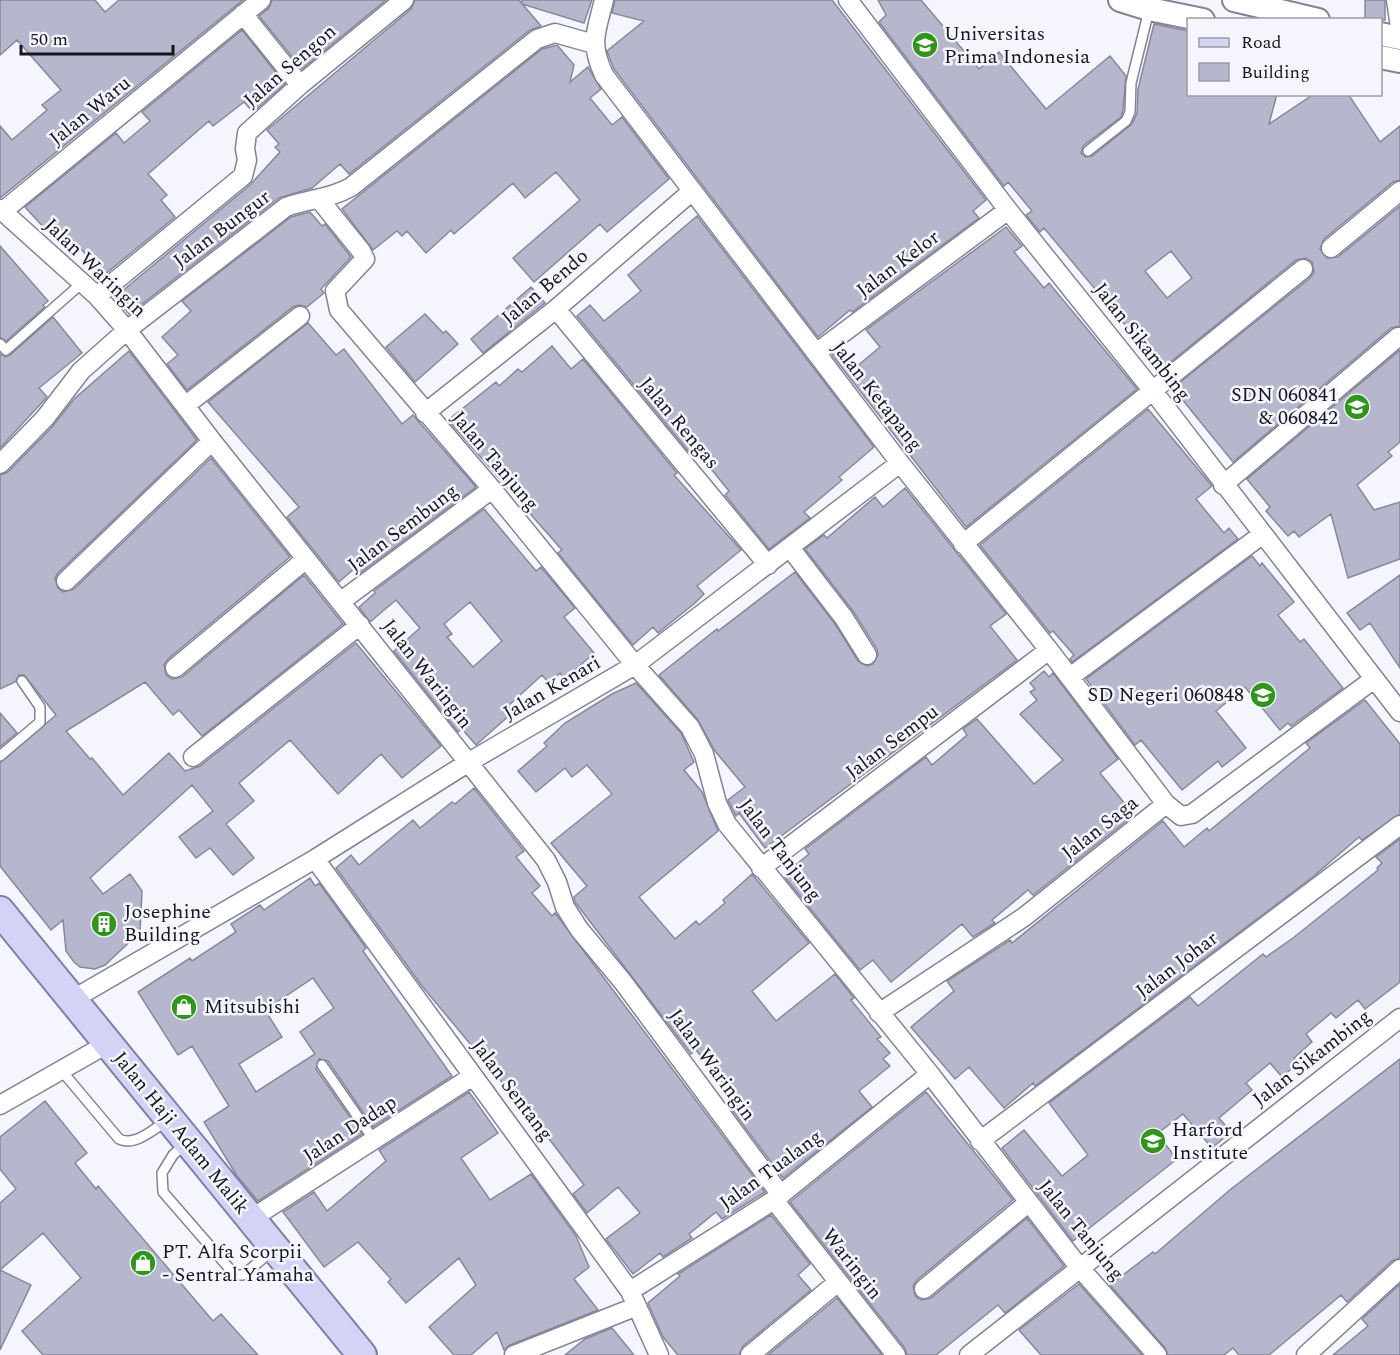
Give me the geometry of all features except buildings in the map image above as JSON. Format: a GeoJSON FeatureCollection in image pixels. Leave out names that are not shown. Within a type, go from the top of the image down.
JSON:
{"type":"FeatureCollection","features":[{"type":"Feature","properties":{"kind":"main road"},"geometry":{"type":"LineString","coordinates":[[2,910],[82,994],[118,1038],[128,1069]]}},
{"type":"Feature","properties":{"kind":"main road","name":"Jalan Haji Adam Malik"},"geometry":{"type":"LineString","coordinates":[[2,910],[107,1044],[362,1355]]}},
{"type":"Feature","properties":{"kind":"street","name":"Jalan Waru"},"geometry":{"type":"LineString","coordinates":[[1,210],[261,0]]}},
{"type":"Feature","properties":{"kind":"street","name":"Jalan Sengon"},"geometry":{"type":"LineString","coordinates":[[97,296],[243,176],[247,160],[245,149],[247,133],[300,85],[404,0]]}},
{"type":"Feature","properties":{"kind":"street","name":"Jalan Ketapang"},"geometry":{"type":"LineString","coordinates":[[603,0],[594,44],[595,54],[604,75],[691,192],[963,544],[1070,677],[1166,804]]}},
{"type":"Feature","properties":{"kind":"street","name":"Jalan Sikambing"},"geometry":{"type":"LineString","coordinates":[[848,0],[1008,210],[1153,391],[1223,485],[1400,712]]}},
{"type":"Feature","properties":{"kind":"street"},"geometry":{"type":"LineString","coordinates":[[1120,0],[1150,5],[1196,18]]}},
{"type":"Feature","properties":{"kind":"street"},"geometry":{"type":"LineString","coordinates":[[1234,0],[1310,18]]}},
{"type":"Feature","properties":{"kind":"street"},"geometry":{"type":"LineString","coordinates":[[1396,0],[1400,27]]}},
{"type":"Feature","properties":{"kind":"street"},"geometry":{"type":"LineString","coordinates":[[243,14],[300,85]]}},
{"type":"Feature","properties":{"kind":"street","name":"Jalan Bungur"},"geometry":{"type":"LineString","coordinates":[[0,464],[45,418],[81,371],[127,330],[286,207],[338,195],[351,187],[537,39],[555,33],[594,44]]}},
{"type":"Feature","properties":{"kind":"street"},"geometry":{"type":"LineString","coordinates":[[1382,34],[1400,38]]}},
{"type":"Feature","properties":{"kind":"street"},"geometry":{"type":"LineString","coordinates":[[1382,57],[1400,61]]}},
{"type":"Feature","properties":{"kind":"street"},"geometry":{"type":"LineString","coordinates":[[1332,248],[1400,191]]}},
{"type":"Feature","properties":{"kind":"street","name":"Jalan Bendo"},"geometry":{"type":"LineString","coordinates":[[425,413],[556,309],[691,192]]}},
{"type":"Feature","properties":{"kind":"street","name":"Jalan Tanjung"},"geometry":{"type":"LineString","coordinates":[[319,199],[362,251],[364,261],[335,291],[337,305],[698,739],[727,824],[930,1074],[1080,1267],[1157,1355]]}},
{"type":"Feature","properties":{"kind":"street","name":"Jalan Waringin"},"geometry":{"type":"LineString","coordinates":[[1,210],[97,296],[127,330],[212,441],[546,860],[557,882],[565,907],[579,929],[623,982],[777,1198]]}},
{"type":"Feature","properties":{"kind":"street","name":"Jalan Kelor"},"geometry":{"type":"LineString","coordinates":[[816,353],[1008,210]]}},
{"type":"Feature","properties":{"kind":"street"},"geometry":{"type":"LineString","coordinates":[[963,544],[1303,269]]}},
{"type":"Feature","properties":{"kind":"street","name":"Jalan Rengas"},"geometry":{"type":"LineString","coordinates":[[556,309],[768,565]]}},
{"type":"Feature","properties":{"kind":"street"},"geometry":{"type":"LineString","coordinates":[[186,405],[300,316]]}},
{"type":"Feature","properties":{"kind":"street"},"geometry":{"type":"LineString","coordinates":[[1223,485],[1398,337]]}},
{"type":"Feature","properties":{"kind":"street"},"geometry":{"type":"LineString","coordinates":[[66,581],[212,441]]}},
{"type":"Feature","properties":{"kind":"street","name":"Jalan Kenari"},"geometry":{"type":"LineString","coordinates":[[82,994],[315,859],[469,762],[635,665],[791,549],[900,463]]}},
{"type":"Feature","properties":{"kind":"street","name":"Jalan Sembung"},"geometry":{"type":"LineString","coordinates":[[340,602],[492,489]]}},
{"type":"Feature","properties":{"kind":"street"},"geometry":{"type":"LineString","coordinates":[[1070,677],[1263,534]]}},
{"type":"Feature","properties":{"kind":"street"},"geometry":{"type":"LineString","coordinates":[[791,549],[844,618],[867,655]]}},
{"type":"Feature","properties":{"kind":"street"},"geometry":{"type":"LineString","coordinates":[[175,668],[306,559]]}},
{"type":"Feature","properties":{"kind":"street"},"geometry":{"type":"LineString","coordinates":[[193,757],[360,625]]}},
{"type":"Feature","properties":{"kind":"street","name":"Jalan Sempu"},"geometry":{"type":"LineString","coordinates":[[761,868],[1049,650]]}},
{"type":"Feature","properties":{"kind":"street","name":"Jalan Saga"},"geometry":{"type":"LineString","coordinates":[[879,1013],[1024,917],[1166,804],[1181,816],[1192,814],[1374,679]]}},
{"type":"Feature","properties":{"kind":"street","name":"Jalan Johar"},"geometry":{"type":"LineString","coordinates":[[980,1141],[1400,825]]}},
{"type":"Feature","properties":{"kind":"street","name":"Jalan Sentang"},"geometry":{"type":"LineString","coordinates":[[315,859],[633,1299],[659,1355]]}},
{"type":"Feature","properties":{"kind":"street","name":"Jalan Sikambing"},"geometry":{"type":"LineString","coordinates":[[969,1355],[1400,1018]]}},
{"type":"Feature","properties":{"kind":"street"},"geometry":{"type":"LineString","coordinates":[[0,1105],[107,1044]]}},
{"type":"Feature","properties":{"kind":"street","name":"Jalan Tualang"},"geometry":{"type":"LineString","coordinates":[[514,1355],[633,1299],[777,1198],[930,1074]]}},
{"type":"Feature","properties":{"kind":"street","name":"Jalan Dadap"},"geometry":{"type":"LineString","coordinates":[[251,1219],[473,1076]]}},
{"type":"Feature","properties":{"kind":"street","name":"Waringin"},"geometry":{"type":"LineString","coordinates":[[777,1198],[838,1282],[896,1355]]}},
{"type":"Feature","properties":{"kind":"street"},"geometry":{"type":"LineString","coordinates":[[924,1289],[1029,1202]]}},
{"type":"Feature","properties":{"kind":"street"},"geometry":{"type":"LineString","coordinates":[[1306,1355],[1400,1269]]}},
{"type":"Feature","properties":{"kind":"street"},"geometry":{"type":"LineString","coordinates":[[750,1355],[838,1282]]}},
{"type":"Feature","properties":{"kind":"lane"},"geometry":{"type":"LineString","coordinates":[[1088,151],[1126,121],[1130,112],[1131,83],[1150,5]]}},
{"type":"Feature","properties":{"kind":"lane"},"geometry":{"type":"LineString","coordinates":[[0,344],[6,350],[82,283]]}},
{"type":"Feature","properties":{"kind":"lane"},"geometry":{"type":"LineString","coordinates":[[0,756],[40,722],[40,707],[22,681]]}},
{"type":"Feature","properties":{"kind":"lane"},"geometry":{"type":"LineString","coordinates":[[322,1065],[374,1140]]}},
{"type":"Feature","properties":{"kind":"lane"},"geometry":{"type":"LineString","coordinates":[[61,1070],[119,1139],[126,1142],[134,1141],[170,1120]]}},
{"type":"Feature","properties":{"kind":"lane"},"geometry":{"type":"LineString","coordinates":[[188,1141],[173,1155],[162,1173],[163,1192],[235,1275],[243,1275],[275,1248]]}},
{"type":"Feature","properties":{"kind":"place","name":"Universitas Prima Indonesia"},"geometry":{"type":"Point","coordinates":[925,45]}},
{"type":"Feature","properties":{"kind":"place","name":"SDN 060841 & 060842"},"geometry":{"type":"Point","coordinates":[1357,407]}},
{"type":"Feature","properties":{"kind":"place","name":"SD Negeri 060848"},"geometry":{"type":"Point","coordinates":[1263,695]}},
{"type":"Feature","properties":{"kind":"place","name":"Josephine Building"},"geometry":{"type":"Point","coordinates":[104,924]}},
{"type":"Feature","properties":{"kind":"place","name":"Mitsubishi"},"geometry":{"type":"Point","coordinates":[184,1007]}},
{"type":"Feature","properties":{"kind":"place","name":"Harford Institute"},"geometry":{"type":"Point","coordinates":[1153,1141]}},
{"type":"Feature","properties":{"kind":"place","name":"PT. Alfa Scorpii - Sentral Yamaha"},"geometry":{"type":"Point","coordinates":[143,1263]}}]}
